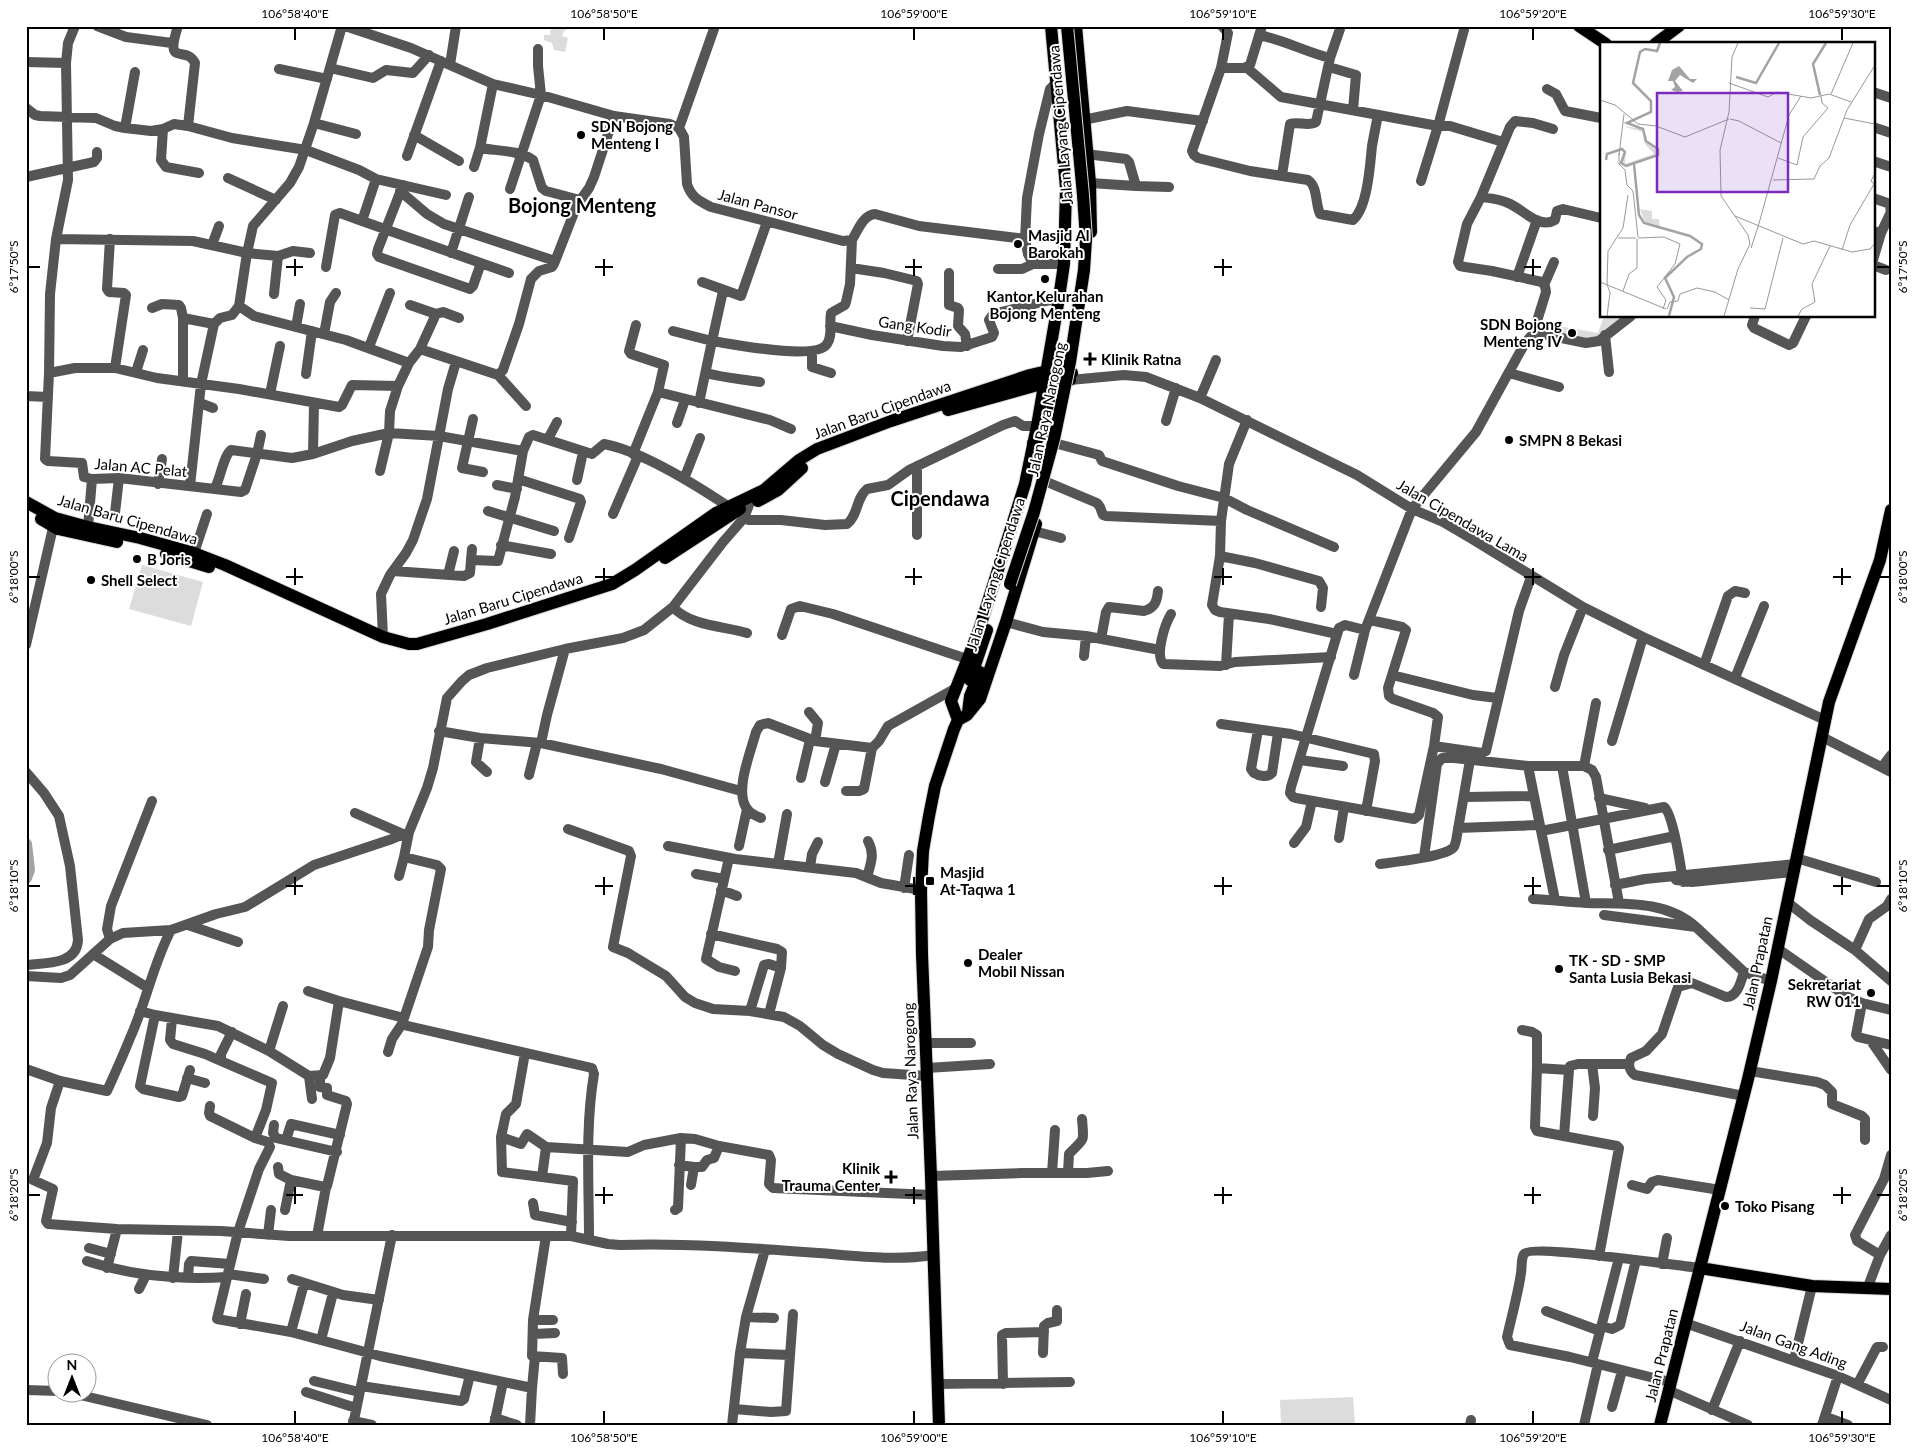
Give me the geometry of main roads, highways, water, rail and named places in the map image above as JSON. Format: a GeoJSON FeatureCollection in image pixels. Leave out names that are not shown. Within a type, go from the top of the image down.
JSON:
{"type":"FeatureCollection","features":[{"type":"Feature","properties":{"kind":"main road","name":"Jalan Raya Narogong"},"geometry":{"type":"LineString","coordinates":[[938,1425],[921,890],[923,851],[935,786],[960,715],[980,699],[1034,531],[1058,444],[1061,376],[1059,298],[1067,264],[1066,188],[1051,26]]}},
{"type":"Feature","properties":{"kind":"main road","name":"Jalan Layang Cipendawa"},"geometry":{"type":"LineString","coordinates":[[960,715],[970,696],[1006,583],[1040,464],[1063,355],[1076,269],[1077,203],[1059,26]]}},
{"type":"Feature","properties":{"kind":"main road","name":"Jalan Layang Cipendawa"},"geometry":{"type":"LineString","coordinates":[[1006,583],[1034,512],[1054,439],[1070,362],[1084,270],[1086,239],[1067,26]]}},
{"type":"Feature","properties":{"kind":"main road","name":"Jalan Raya Narogong"},"geometry":{"type":"LineString","coordinates":[[960,715],[951,701],[979,630],[1025,484],[1037,426],[1061,376],[1091,261],[1090,183],[1076,26]]}},
{"type":"Feature","properties":{"kind":"main road"},"geometry":{"type":"LineString","coordinates":[[1579,26],[1603,42]]}},
{"type":"Feature","properties":{"kind":"main road"},"geometry":{"type":"LineString","coordinates":[[1660,42],[1679,26]]}},
{"type":"Feature","properties":{"kind":"main road"},"geometry":{"type":"LineString","coordinates":[[1033,443],[1048,429],[1061,376],[1067,264],[1091,261]]}},
{"type":"Feature","properties":{"kind":"main road","name":"Jalan Baru Cipendawa"},"geometry":{"type":"LineString","coordinates":[[26,510],[93,538],[187,554],[295,606],[409,652],[420,652],[488,627],[617,588],[635,579],[747,503],[799,460],[817,449],[947,406],[1061,376]]}},
{"type":"Feature","properties":{"kind":"main road","name":"Jalan Baru Cipendawa"},"geometry":{"type":"LineString","coordinates":[[26,502],[54,522],[140,538],[225,565],[383,637],[409,644],[418,644],[488,627]]}},
{"type":"Feature","properties":{"kind":"main road","name":"Jalan Baru Cipendawa"},"geometry":{"type":"LineString","coordinates":[[589,595],[635,570],[716,513],[729,506],[747,503]]}},
{"type":"Feature","properties":{"kind":"main road","name":"Jalan Prapatan"},"geometry":{"type":"LineString","coordinates":[[1660,1425],[1750,1072],[1771,981],[1828,702],[1880,560],[1890,518]]}},
{"type":"Feature","properties":{"kind":"main road"},"geometry":{"type":"LineString","coordinates":[[1700,1268],[1812,1286],[1891,1289]]}},
{"type":"Feature","properties":{"kind":"waterway"},"geometry":{"type":"LineString","coordinates":[[26,844],[29,870],[26,878]]}},
{"type":"Feature","properties":{"kind":"place","name":"SDN Bojong Menteng I"},"geometry":{"type":"Point","coordinates":[581,135]}},
{"type":"Feature","properties":{"kind":"place","name":"Masjid Al Barokah"},"geometry":{"type":"Point","coordinates":[1018,244]}},
{"type":"Feature","properties":{"kind":"place","name":"Kantor Kelurahan Bojong Menteng"},"geometry":{"type":"Point","coordinates":[1045,279]}},
{"type":"Feature","properties":{"kind":"place","name":"SDN Bojong Menteng IV"},"geometry":{"type":"Point","coordinates":[1572,333]}},
{"type":"Feature","properties":{"kind":"place","name":"Klinik Ratna"},"geometry":{"type":"Point","coordinates":[1090,359]}},
{"type":"Feature","properties":{"kind":"place","name":"SMPN 8 Bekasi"},"geometry":{"type":"Point","coordinates":[1509,440]}},
{"type":"Feature","properties":{"kind":"place","name":"B Joris"},"geometry":{"type":"Point","coordinates":[137,559]}},
{"type":"Feature","properties":{"kind":"place","name":"Shell Select"},"geometry":{"type":"Point","coordinates":[91,580]}},
{"type":"Feature","properties":{"kind":"place","name":"Masjid At-Taqwa 1"},"geometry":{"type":"Point","coordinates":[930,881]}},
{"type":"Feature","properties":{"kind":"place","name":"Dealer Mobil Nissan"},"geometry":{"type":"Point","coordinates":[968,963]}},
{"type":"Feature","properties":{"kind":"place","name":"TK - SD - SMP Santa Lusia Bekasi"},"geometry":{"type":"Point","coordinates":[1559,969]}},
{"type":"Feature","properties":{"kind":"place","name":"Sekretariat RW 011"},"geometry":{"type":"Point","coordinates":[1871,993]}},
{"type":"Feature","properties":{"kind":"place","name":"Klinik Trauma Center"},"geometry":{"type":"Point","coordinates":[891,1177]}},
{"type":"Feature","properties":{"kind":"place","name":"Toko Pisang"},"geometry":{"type":"Point","coordinates":[1725,1206]}},
{"type":"Feature","properties":{"kind":"district","name":"Bojong Menteng"},"geometry":{"type":"Point","coordinates":[582,205]}},
{"type":"Feature","properties":{"kind":"district","name":"Cipendawa"},"geometry":{"type":"Point","coordinates":[940,498]}}]}
